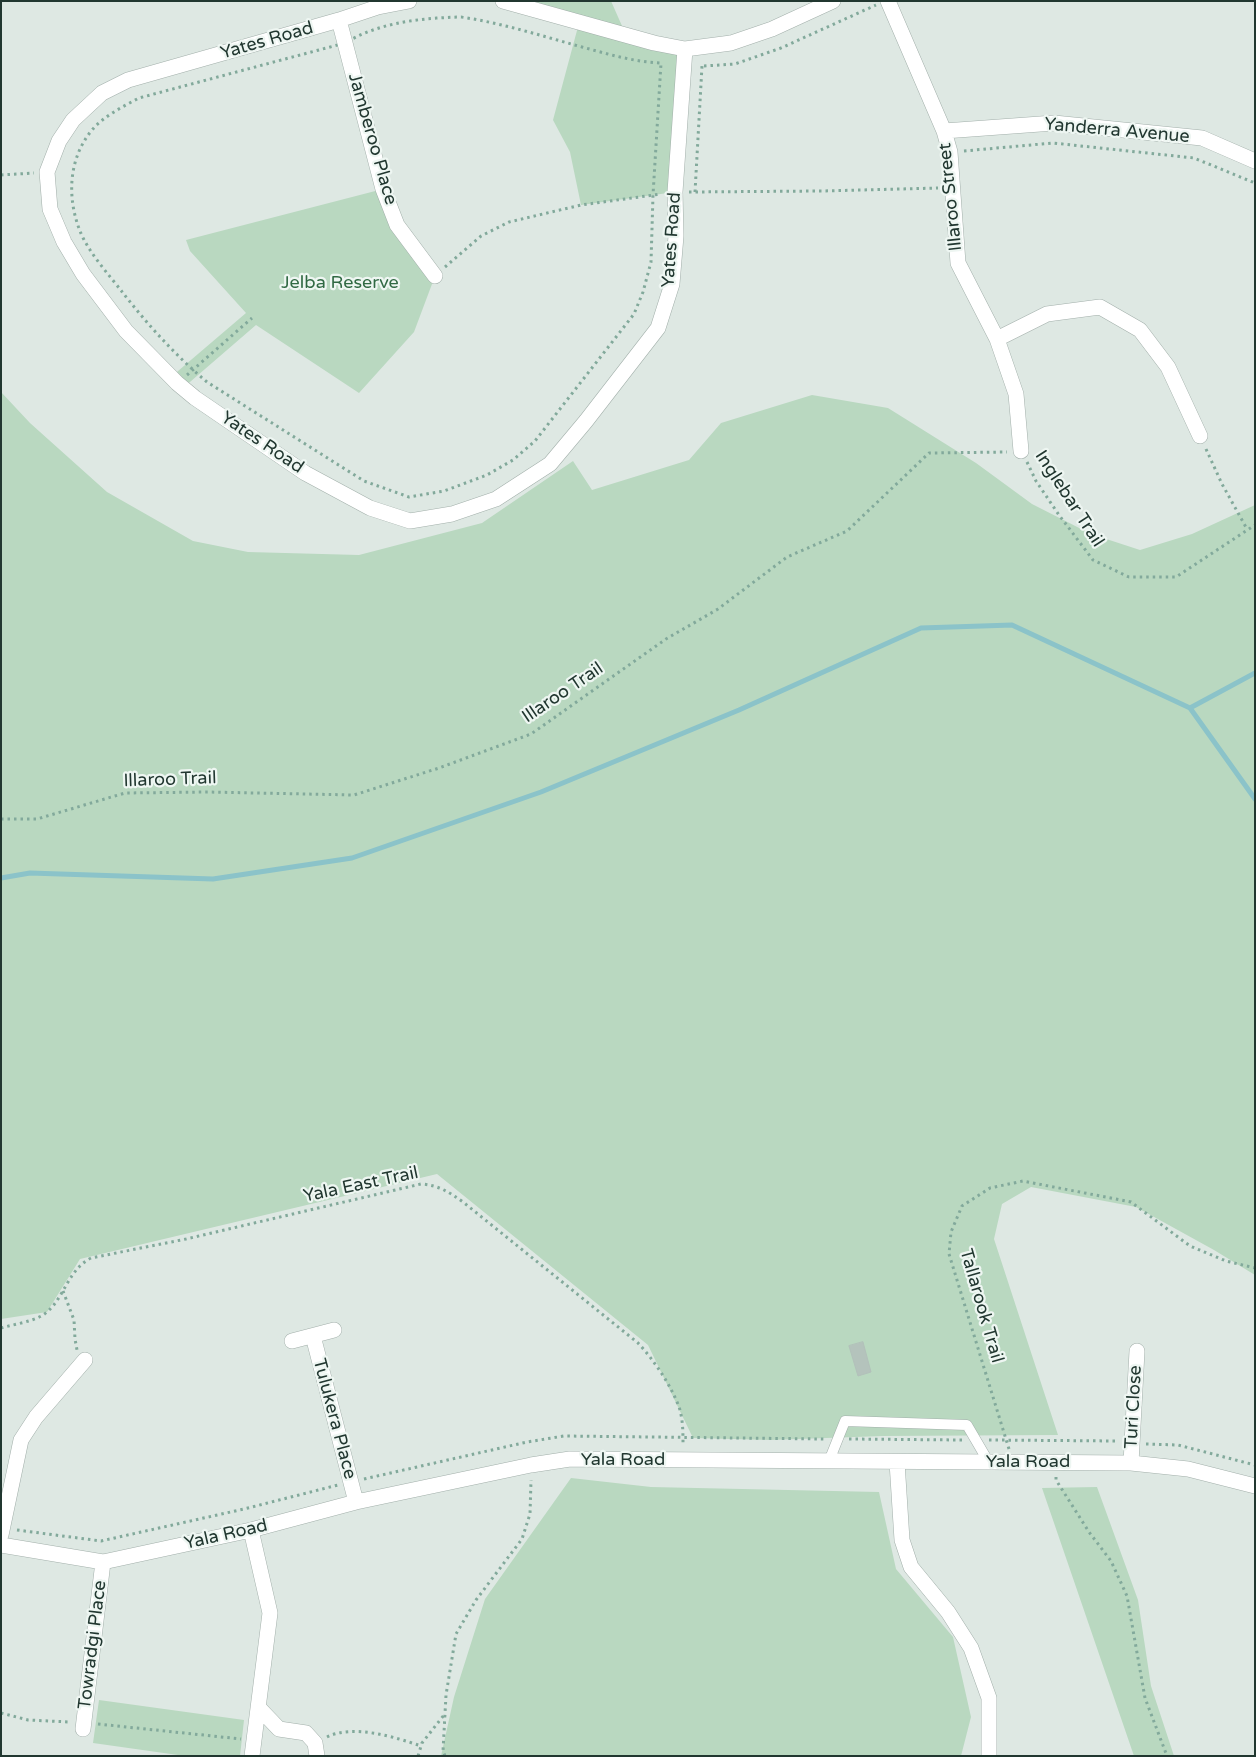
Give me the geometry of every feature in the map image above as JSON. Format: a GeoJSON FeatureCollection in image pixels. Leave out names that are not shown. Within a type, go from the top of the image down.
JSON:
{"type":"FeatureCollection","features":[{"type":"Feature","properties":{"kind":"street","name":"Yates Road"},"geometry":{"type":"LineString","coordinates":[[408,1],[378,7],[339,20],[128,80],[102,93],[73,120],[59,141],[47,172],[50,209],[64,242],[83,274],[126,331],[177,383],[195,398],[305,472],[370,508],[410,521],[452,514],[496,499],[550,464],[658,328],[672,284],[676,236],[675,192],[685,49]]}},
{"type":"Feature","properties":{"kind":"street"},"geometry":{"type":"LineString","coordinates":[[502,1],[685,49],[731,43],[772,28],[833,1]]}},
{"type":"Feature","properties":{"kind":"street","name":"Illaroo Street"},"geometry":{"type":"LineString","coordinates":[[888,1],[944,131],[950,152],[951,188],[958,263],[997,339],[1016,394],[1021,451]]}},
{"type":"Feature","properties":{"kind":"street","name":"Jamberoo Place"},"geometry":{"type":"LineString","coordinates":[[339,20],[383,189],[397,225],[435,276]]}},
{"type":"Feature","properties":{"kind":"street","name":"Yanderra Avenue"},"geometry":{"type":"LineString","coordinates":[[944,131],[1054,123],[1202,138],[1255,161]]}},
{"type":"Feature","properties":{"kind":"street"},"geometry":{"type":"LineString","coordinates":[[997,339],[1047,314],[1100,307],[1140,330],[1168,367],[1200,436]]}},
{"type":"Feature","properties":{"kind":"street"},"geometry":{"type":"LineString","coordinates":[[292,1341],[334,1330]]}},
{"type":"Feature","properties":{"kind":"street","name":"Tulukera Place"},"geometry":{"type":"LineString","coordinates":[[312,1336],[356,1502]]}},
{"type":"Feature","properties":{"kind":"street","name":"Turi Close"},"geometry":{"type":"LineString","coordinates":[[1132,1463],[1131,1443],[1137,1351]]}},
{"type":"Feature","properties":{"kind":"street"},"geometry":{"type":"LineString","coordinates":[[1,1535],[21,1440],[36,1417],[82,1363]]}},
{"type":"Feature","properties":{"kind":"street","name":"Yala Road"},"geometry":{"type":"LineString","coordinates":[[1,1545],[103,1562],[250,1530],[356,1502],[531,1465],[570,1459],[1132,1463],[1188,1469],[1255,1486]]}},
{"type":"Feature","properties":{"kind":"street"},"geometry":{"type":"LineString","coordinates":[[897,1462],[902,1540],[911,1567],[948,1612],[971,1648],[989,1698],[989,1756]]}},
{"type":"Feature","properties":{"kind":"street"},"geometry":{"type":"LineString","coordinates":[[250,1530],[270,1613],[253,1748]]}},
{"type":"Feature","properties":{"kind":"street","name":"Towradgi Place"},"geometry":{"type":"LineString","coordinates":[[84,1726],[103,1562]]}},
{"type":"Feature","properties":{"kind":"street"},"geometry":{"type":"LineString","coordinates":[[259,1708],[279,1729],[306,1733],[316,1750]]}},
{"type":"Feature","properties":{"kind":"lane"},"geometry":{"type":"LineString","coordinates":[[829,1461],[845,1421],[967,1425],[988,1462]]}},
{"type":"Feature","properties":{"kind":"path"},"geometry":{"type":"LineString","coordinates":[[704,66],[735,64],[781,48],[884,1]]}},
{"type":"Feature","properties":{"kind":"path"},"geometry":{"type":"LineString","coordinates":[[950,152],[1053,143],[1194,158],[1255,183]]}},
{"type":"Feature","properties":{"kind":"path"},"geometry":{"type":"LineString","coordinates":[[1,175],[47,172]]}},
{"type":"Feature","properties":{"kind":"path"},"geometry":{"type":"LineString","coordinates":[[435,276],[481,236],[509,222],[581,205],[675,192],[822,192],[951,188]]}},
{"type":"Feature","properties":{"kind":"path"},"geometry":{"type":"LineString","coordinates":[[177,383],[252,318]]}},
{"type":"Feature","properties":{"kind":"path"},"geometry":{"type":"LineString","coordinates":[[1200,436],[1222,484],[1247,529]]}},
{"type":"Feature","properties":{"kind":"path","name":"Inglebar Trail"},"geometry":{"type":"LineString","coordinates":[[1021,451],[1036,481],[1093,560],[1129,577],[1176,577],[1255,524]]}},
{"type":"Feature","properties":{"kind":"path","name":"Illaroo Trail"},"geometry":{"type":"LineString","coordinates":[[1,819],[37,819],[125,793],[354,794],[439,768],[531,734],[666,639],[718,609],[787,557],[847,531],[929,453],[1021,451]]}},
{"type":"Feature","properties":{"kind":"path","name":"Tallarook Trail"},"geometry":{"type":"LineString","coordinates":[[1013,1462],[949,1254],[951,1232],[962,1206],[990,1188],[1023,1181],[1130,1202],[1190,1246],[1226,1261],[1255,1268]]}},
{"type":"Feature","properties":{"kind":"path","name":"Yala East Trail"},"geometry":{"type":"LineString","coordinates":[[1,1328],[42,1315],[51,1308],[75,1270],[82,1263],[92,1258],[186,1239],[421,1184],[433,1184],[463,1202],[643,1348],[675,1398],[680,1411],[683,1425],[684,1460]]}},
{"type":"Feature","properties":{"kind":"path"},"geometry":{"type":"LineString","coordinates":[[62,1291],[74,1320],[75,1339],[82,1363]]}},
{"type":"Feature","properties":{"kind":"path"},"geometry":{"type":"LineString","coordinates":[[1057,1441],[1056,1480],[1089,1532],[1112,1561],[1127,1596],[1144,1698],[1167,1756]]}},
{"type":"Feature","properties":{"kind":"path"},"geometry":{"type":"LineString","coordinates":[[445,1756],[443,1752],[444,1714],[456,1634],[476,1600],[522,1539],[530,1514],[531,1465]]}},
{"type":"Feature","properties":{"kind":"path"},"geometry":{"type":"LineString","coordinates":[[1,1713],[28,1720],[253,1748]]}},
{"type":"Feature","properties":{"kind":"path"},"geometry":{"type":"LineString","coordinates":[[418,1756],[421,1746],[444,1714]]}},
{"type":"Feature","properties":{"kind":"path"},"geometry":{"type":"LineString","coordinates":[[316,1750],[330,1735],[348,1732],[370,1733],[401,1739],[421,1746]]}},
{"type":"Feature","properties":{"kind":"green space"},"geometry":{"type":"Polygon","coordinates":[[[519,1],[611,1],[626,35],[685,49],[675,192],[581,205],[570,152],[553,120],[579,23],[519,1]]]}},
{"type":"Feature","properties":{"kind":"green space","name":"Jelba Reserve"},"geometry":{"type":"Polygon","coordinates":[[[383,189],[435,276],[414,332],[359,393],[256,325],[183,388],[171,377],[246,313],[190,251],[186,240],[383,189]]]}},
{"type":"Feature","properties":{"kind":"green space"},"geometry":{"type":"Polygon","coordinates":[[[1,392],[30,423],[107,492],[193,541],[248,552],[359,555],[482,523],[573,461],[592,490],[689,460],[721,423],[812,395],[888,408],[976,463],[1032,504],[1091,534],[1140,550],[1192,534],[1255,505],[1255,1275],[1136,1207],[1031,1187],[1002,1204],[994,1239],[1058,1435],[883,1436],[770,1440],[693,1438],[648,1345],[437,1174],[80,1259],[47,1312],[1,1319],[1,392]]]}},
{"type":"Feature","properties":{"kind":"green space"},"geometry":{"type":"Polygon","coordinates":[[[571,1478],[651,1487],[879,1492],[896,1569],[953,1637],[971,1717],[961,1756],[441,1756],[454,1697],[485,1599],[571,1478]]]}},
{"type":"Feature","properties":{"kind":"green space"},"geometry":{"type":"Polygon","coordinates":[[[1097,1487],[1138,1600],[1151,1686],[1174,1756],[1134,1756],[1042,1488],[1097,1487]]]}},
{"type":"Feature","properties":{"kind":"green space"},"geometry":{"type":"Polygon","coordinates":[[[99,1700],[244,1720],[240,1756],[185,1756],[93,1743],[99,1700]]]}},
{"type":"Feature","properties":{"kind":"building"},"geometry":{"type":"Polygon","coordinates":[[[863,1342],[871,1372],[858,1376],[849,1346],[863,1342]]]}},
{"type":"Feature","properties":{"kind":"waterway"},"geometry":{"type":"LineString","coordinates":[[1,878],[30,873],[213,879],[352,858],[541,792],[739,710],[921,628],[1012,625],[1190,708],[1255,799]]}},
{"type":"Feature","properties":{"kind":"waterway"},"geometry":{"type":"LineString","coordinates":[[1190,708],[1255,673]]}}]}
